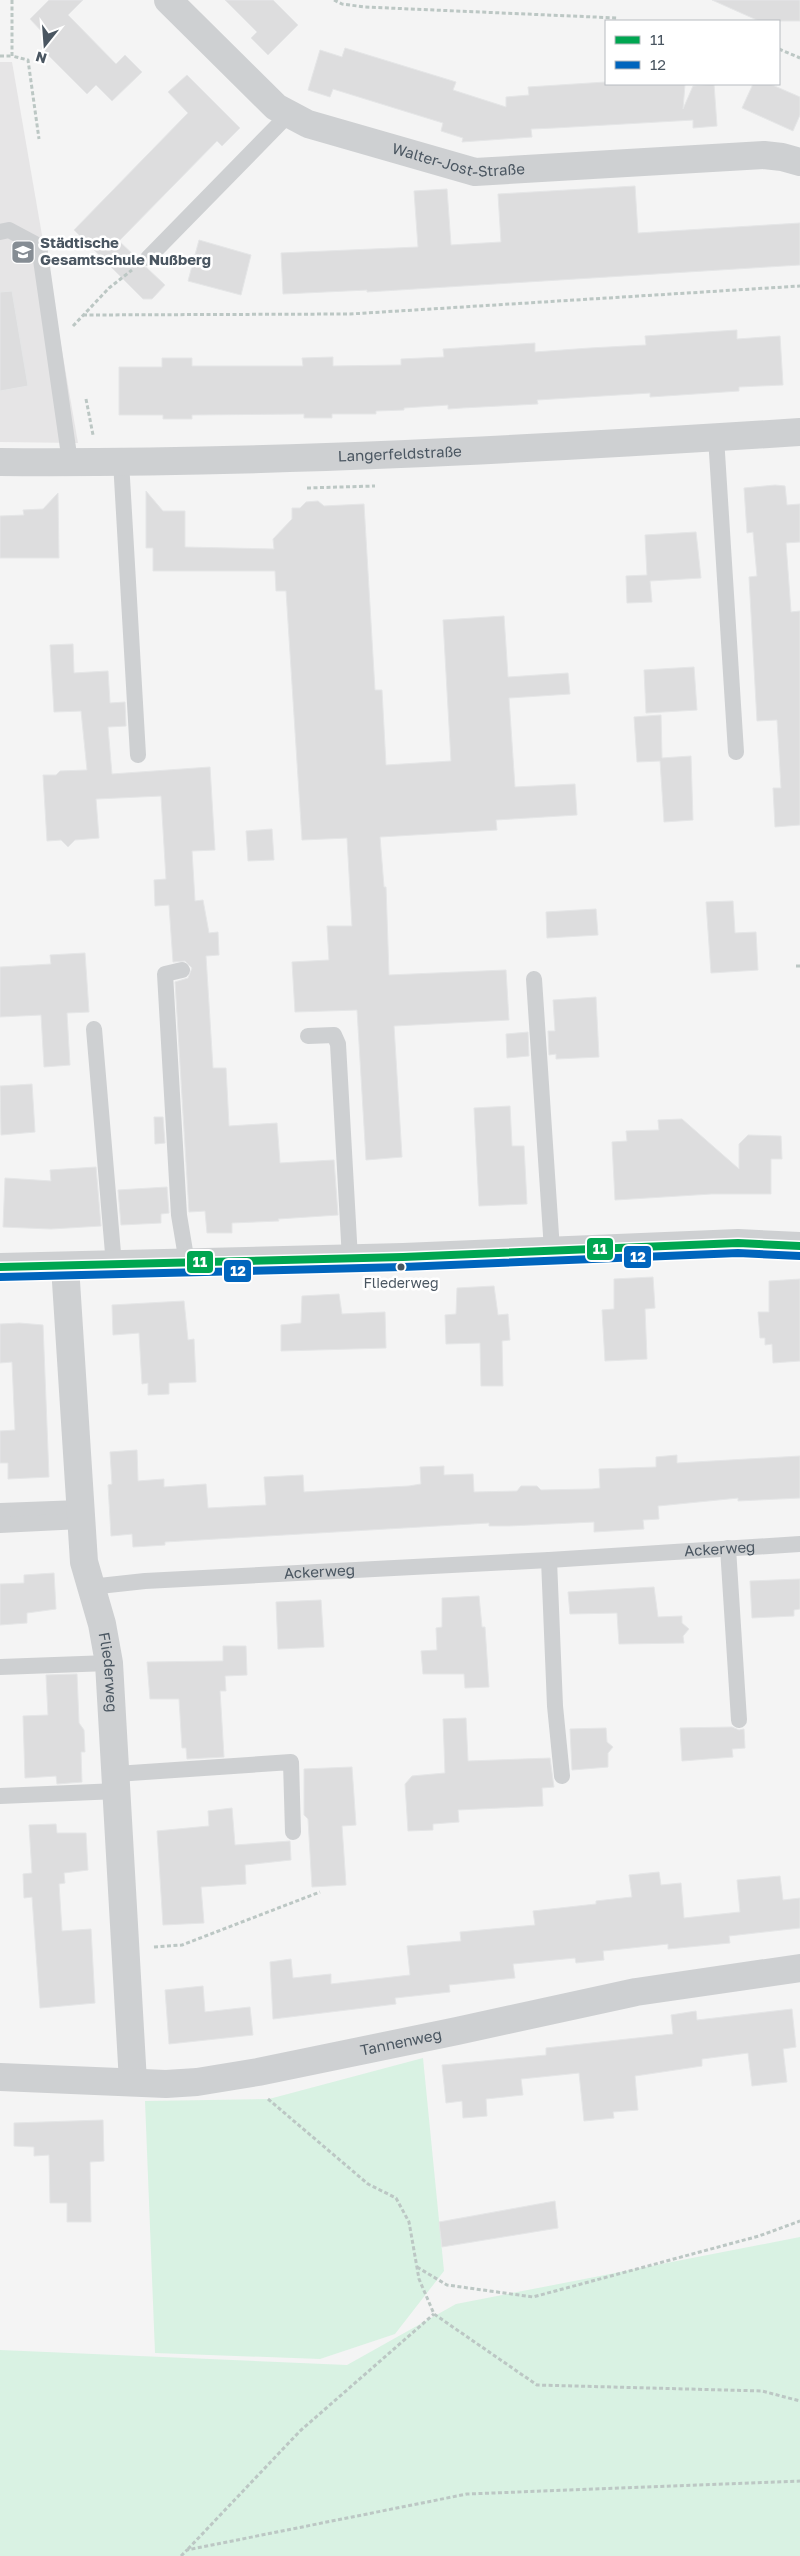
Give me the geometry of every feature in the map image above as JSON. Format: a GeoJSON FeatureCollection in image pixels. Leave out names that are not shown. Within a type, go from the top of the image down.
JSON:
{"type":"FeatureCollection","features":[{"type":"Feature","properties":{"kind":"street","name":"Walter-Jost-Straße"},"geometry":{"type":"LineString","coordinates":[[168,0],[276,107],[308,124],[475,172],[764,155],[800,162]]}},
{"type":"Feature","properties":{"kind":"street","name":"Langerfeldstraße"},"geometry":{"type":"LineString","coordinates":[[0,462],[322,458],[800,432]]}},
{"type":"Feature","properties":{"kind":"street"},"geometry":{"type":"LineString","coordinates":[[0,1267],[350,1259],[738,1244],[800,1246]]}},
{"type":"Feature","properties":{"kind":"street","name":"Fliederweg"},"geometry":{"type":"LineString","coordinates":[[65,1266],[84,1562],[102,1624],[109,1663],[133,2082]]}},
{"type":"Feature","properties":{"kind":"street","name":"Tannenweg"},"geometry":{"type":"LineString","coordinates":[[0,2077],[133,2082],[198,2082],[258,2072],[636,1992],[800,1968]]}},
{"type":"Feature","properties":{"kind":"lane"},"geometry":{"type":"LineString","coordinates":[[148,258],[289,114]]}},
{"type":"Feature","properties":{"kind":"lane"},"geometry":{"type":"LineString","coordinates":[[0,232],[9,230],[39,246],[70,462]]}},
{"type":"Feature","properties":{"kind":"lane"},"geometry":{"type":"LineString","coordinates":[[716,437],[736,752]]}},
{"type":"Feature","properties":{"kind":"lane"},"geometry":{"type":"LineString","coordinates":[[121,461],[138,755]]}},
{"type":"Feature","properties":{"kind":"lane"},"geometry":{"type":"LineString","coordinates":[[182,970],[165,974],[179,1215],[187,1264]]}},
{"type":"Feature","properties":{"kind":"lane"},"geometry":{"type":"LineString","coordinates":[[534,979],[552,1250]]}},
{"type":"Feature","properties":{"kind":"lane"},"geometry":{"type":"LineString","coordinates":[[94,1029],[114,1265]]}},
{"type":"Feature","properties":{"kind":"lane"},"geometry":{"type":"LineString","coordinates":[[308,1036],[334,1035],[338,1044],[350,1259]]}},
{"type":"Feature","properties":{"kind":"lane"},"geometry":{"type":"LineString","coordinates":[[0,1511],[81,1514]]}},
{"type":"Feature","properties":{"kind":"lane"},"geometry":{"type":"LineString","coordinates":[[0,1525],[81,1514]]}},
{"type":"Feature","properties":{"kind":"lane","name":"Ackerweg"},"geometry":{"type":"LineString","coordinates":[[90,1587],[145,1581],[549,1560],[800,1544]]}},
{"type":"Feature","properties":{"kind":"lane"},"geometry":{"type":"LineString","coordinates":[[728,1548],[739,1720]]}},
{"type":"Feature","properties":{"kind":"lane"},"geometry":{"type":"LineString","coordinates":[[549,1560],[555,1706],[562,1776]]}},
{"type":"Feature","properties":{"kind":"lane"},"geometry":{"type":"LineString","coordinates":[[0,1667],[109,1663]]}},
{"type":"Feature","properties":{"kind":"lane"},"geometry":{"type":"LineString","coordinates":[[0,1796],[291,1762],[293,1832]]}},
{"type":"Feature","properties":{"kind":"path"},"geometry":{"type":"LineString","coordinates":[[12,0],[12,56]]}},
{"type":"Feature","properties":{"kind":"path"},"geometry":{"type":"LineString","coordinates":[[334,0],[342,4],[365,7],[618,18]]}},
{"type":"Feature","properties":{"kind":"path"},"geometry":{"type":"LineString","coordinates":[[780,49],[800,58]]}},
{"type":"Feature","properties":{"kind":"path"},"geometry":{"type":"LineString","coordinates":[[0,56],[12,56],[28,60],[39,139]]}},
{"type":"Feature","properties":{"kind":"path"},"geometry":{"type":"LineString","coordinates":[[51,329],[72,328],[109,288],[148,258]]}},
{"type":"Feature","properties":{"kind":"path"},"geometry":{"type":"LineString","coordinates":[[84,315],[350,314],[800,286]]}},
{"type":"Feature","properties":{"kind":"path"},"geometry":{"type":"LineString","coordinates":[[126,1950],[182,1945],[320,1892]]}},
{"type":"Feature","properties":{"kind":"path"},"geometry":{"type":"LineString","coordinates":[[258,2072],[269,2099],[368,2184],[396,2198],[408,2222],[419,2279],[434,2314],[537,2385],[762,2391],[800,2401]]}},
{"type":"Feature","properties":{"kind":"path"},"geometry":{"type":"LineString","coordinates":[[417,2266],[447,2285],[533,2297],[759,2236],[800,2221]]}},
{"type":"Feature","properties":{"kind":"path"},"geometry":{"type":"LineString","coordinates":[[181,2556],[300,2431],[434,2314]]}},
{"type":"Feature","properties":{"kind":"path"},"geometry":{"type":"LineString","coordinates":[[187,2550],[467,2494],[800,2481]]}},
{"type":"Feature","properties":{"kind":"shaded area","name":"Städtische Gesamtschule Nußberg"},"geometry":{"type":"Polygon","coordinates":[[[0,62],[12,62],[78,443],[0,442],[0,62]]]}},
{"type":"Feature","properties":{"kind":"green space"},"geometry":{"type":"Polygon","coordinates":[[[423,2058],[444,2271],[395,2334],[320,2359],[155,2353],[145,2101],[269,2099],[423,2058]]]}},
{"type":"Feature","properties":{"kind":"green space"},"geometry":{"type":"Polygon","coordinates":[[[800,2237],[800,2556],[0,2556],[0,2350],[347,2365],[456,2304],[800,2237]]]}},
{"type":"Feature","properties":{"kind":"building"},"geometry":{"type":"Polygon","coordinates":[[[49,0],[83,0],[68,15],[116,64],[125,55],[142,72],[112,101],[96,85],[87,94],[42,49],[42,40],[46,36],[30,19],[49,0]]]}},
{"type":"Feature","properties":{"kind":"building"},"geometry":{"type":"Polygon","coordinates":[[[225,0],[273,0],[298,25],[268,55],[251,38],[257,32],[225,0]]]}},
{"type":"Feature","properties":{"kind":"building"},"geometry":{"type":"Polygon","coordinates":[[[712,0],[800,0],[800,21],[757,20],[712,0]]]}},
{"type":"Feature","properties":{"kind":"building"},"geometry":{"type":"Polygon","coordinates":[[[345,48],[456,82],[453,90],[506,107],[506,97],[529,95],[528,87],[605,82],[605,85],[685,85],[683,109],[693,86],[714,85],[717,126],[693,128],[693,120],[531,129],[532,137],[462,142],[463,138],[441,131],[443,123],[333,89],[330,97],[308,90],[320,50],[342,57],[345,48]]]}},
{"type":"Feature","properties":{"kind":"building"},"geometry":{"type":"Polygon","coordinates":[[[187,75],[240,128],[222,146],[217,141],[119,241],[138,259],[141,265],[147,268],[165,285],[152,299],[143,299],[74,230],[188,113],[168,92],[187,75]]]}},
{"type":"Feature","properties":{"kind":"building"},"geometry":{"type":"Polygon","coordinates":[[[753,85],[772,85],[800,97],[800,115],[793,131],[742,108],[753,85]]]}},
{"type":"Feature","properties":{"kind":"building"},"geometry":{"type":"Polygon","coordinates":[[[635,186],[638,233],[800,223],[800,265],[367,292],[367,290],[283,294],[281,253],[418,247],[414,191],[447,189],[451,245],[501,242],[498,194],[635,186]]]}},
{"type":"Feature","properties":{"kind":"building"},"geometry":{"type":"Polygon","coordinates":[[[199,240],[251,255],[241,295],[188,281],[199,240]]]}},
{"type":"Feature","properties":{"kind":"building"},"geometry":{"type":"Polygon","coordinates":[[[12,291],[28,386],[0,391],[0,292],[12,291]]]}},
{"type":"Feature","properties":{"kind":"building"},"geometry":{"type":"Polygon","coordinates":[[[737,330],[737,339],[780,336],[783,385],[739,387],[739,391],[650,397],[650,393],[537,400],[538,404],[448,409],[448,405],[404,408],[404,410],[376,411],[376,414],[332,414],[332,418],[304,418],[304,414],[192,415],[192,419],[163,419],[163,415],[119,415],[119,367],[162,367],[162,358],[192,358],[192,366],[303,366],[302,358],[333,357],[333,366],[401,365],[401,359],[444,357],[443,349],[535,343],[535,352],[646,345],[645,336],[737,330]]]}},
{"type":"Feature","properties":{"kind":"building"},"geometry":{"type":"Polygon","coordinates":[[[785,486],[787,505],[800,504],[800,542],[786,543],[791,612],[800,611],[800,825],[775,827],[773,788],[781,788],[777,720],[757,721],[749,577],[757,576],[753,532],[747,533],[744,488],[785,486]]]}},
{"type":"Feature","properties":{"kind":"building"},"geometry":{"type":"Polygon","coordinates":[[[146,491],[163,511],[185,511],[185,547],[274,549],[273,539],[292,519],[292,508],[300,508],[306,502],[318,501],[324,506],[364,504],[375,690],[382,690],[386,765],[451,761],[443,620],[504,616],[508,677],[568,673],[570,694],[509,698],[515,787],[575,784],[577,815],[496,820],[497,830],[380,837],[384,887],[386,887],[389,975],[506,970],[509,1020],[394,1026],[402,1157],[366,1160],[357,1010],[295,1012],[292,962],[329,960],[327,926],[352,926],[347,838],[302,840],[286,591],[276,591],[275,571],[153,571],[153,548],[146,548],[146,491]]]}},
{"type":"Feature","properties":{"kind":"building"},"geometry":{"type":"Polygon","coordinates":[[[58,493],[59,558],[0,558],[0,516],[24,515],[23,510],[43,509],[58,493]]]}},
{"type":"Feature","properties":{"kind":"building"},"geometry":{"type":"Polygon","coordinates":[[[696,532],[701,578],[650,581],[652,602],[627,603],[626,576],[647,575],[645,535],[696,532]]]}},
{"type":"Feature","properties":{"kind":"building"},"geometry":{"type":"Polygon","coordinates":[[[73,644],[74,673],[108,671],[110,703],[125,702],[126,726],[108,727],[112,774],[210,767],[215,850],[192,851],[195,901],[203,900],[209,933],[218,932],[219,955],[206,956],[213,1068],[226,1068],[229,1126],[277,1123],[280,1163],[334,1160],[338,1215],[278,1219],[279,1221],[232,1223],[232,1233],[207,1233],[205,1211],[189,1212],[175,982],[188,978],[192,968],[185,961],[173,962],[169,905],[155,906],[154,880],[166,879],[161,796],[96,799],[99,838],[75,840],[68,847],[61,840],[47,841],[43,775],[56,775],[60,771],[87,770],[81,711],[54,712],[50,645],[73,644]]]}},
{"type":"Feature","properties":{"kind":"building"},"geometry":{"type":"Polygon","coordinates":[[[694,667],[697,710],[646,713],[644,670],[694,667]]]}},
{"type":"Feature","properties":{"kind":"building"},"geometry":{"type":"Polygon","coordinates":[[[661,715],[662,758],[691,756],[693,820],[664,822],[660,761],[637,762],[634,717],[661,715]]]}},
{"type":"Feature","properties":{"kind":"building"},"geometry":{"type":"Polygon","coordinates":[[[272,829],[274,860],[248,861],[246,831],[272,829]]]}},
{"type":"Feature","properties":{"kind":"building"},"geometry":{"type":"Polygon","coordinates":[[[733,901],[735,933],[756,932],[758,970],[711,973],[706,902],[733,901]]]}},
{"type":"Feature","properties":{"kind":"building"},"geometry":{"type":"Polygon","coordinates":[[[596,909],[598,935],[547,938],[546,912],[596,909]]]}},
{"type":"Feature","properties":{"kind":"building"},"geometry":{"type":"Polygon","coordinates":[[[85,953],[89,1012],[67,1013],[70,1065],[44,1067],[41,1015],[0,1017],[0,967],[51,964],[50,955],[85,953]]]}},
{"type":"Feature","properties":{"kind":"building"},"geometry":{"type":"Polygon","coordinates":[[[596,997],[599,1057],[556,1059],[556,1054],[549,1055],[548,1031],[555,1031],[553,1000],[596,997]]]}},
{"type":"Feature","properties":{"kind":"building"},"geometry":{"type":"Polygon","coordinates":[[[528,1032],[529,1056],[507,1058],[506,1034],[528,1032]]]}},
{"type":"Feature","properties":{"kind":"building"},"geometry":{"type":"Polygon","coordinates":[[[32,1084],[35,1132],[1,1135],[0,1086],[32,1084]]]}},
{"type":"Feature","properties":{"kind":"building"},"geometry":{"type":"Polygon","coordinates":[[[510,1106],[512,1146],[524,1146],[527,1204],[479,1206],[474,1108],[510,1106]]]}},
{"type":"Feature","properties":{"kind":"building"},"geometry":{"type":"Polygon","coordinates":[[[154,1117],[163,1117],[165,1143],[155,1144],[154,1117]]]}},
{"type":"Feature","properties":{"kind":"building"},"geometry":{"type":"Polygon","coordinates":[[[682,1119],[739,1169],[739,1144],[748,1135],[781,1136],[782,1159],[771,1159],[771,1194],[711,1194],[615,1200],[612,1142],[627,1141],[626,1131],[659,1130],[658,1120],[682,1119]]]}},
{"type":"Feature","properties":{"kind":"building"},"geometry":{"type":"Polygon","coordinates":[[[96,1167],[101,1226],[51,1229],[3,1227],[5,1178],[51,1181],[50,1170],[96,1167]]]}},
{"type":"Feature","properties":{"kind":"building"},"geometry":{"type":"Polygon","coordinates":[[[167,1187],[169,1213],[161,1214],[161,1223],[121,1225],[118,1190],[167,1187]]]}},
{"type":"Feature","properties":{"kind":"building"},"geometry":{"type":"Polygon","coordinates":[[[653,1277],[655,1308],[645,1309],[647,1359],[605,1361],[602,1310],[614,1309],[614,1279],[653,1277]]]}},
{"type":"Feature","properties":{"kind":"building"},"geometry":{"type":"Polygon","coordinates":[[[800,1279],[800,1361],[773,1363],[772,1344],[765,1345],[765,1338],[760,1338],[758,1312],[769,1312],[769,1281],[800,1279]]]}},
{"type":"Feature","properties":{"kind":"building"},"geometry":{"type":"Polygon","coordinates":[[[494,1286],[498,1315],[508,1314],[510,1340],[502,1341],[503,1386],[481,1386],[480,1343],[446,1344],[445,1315],[456,1314],[457,1288],[494,1286]]]}},
{"type":"Feature","properties":{"kind":"building"},"geometry":{"type":"Polygon","coordinates":[[[339,1294],[342,1314],[385,1312],[386,1348],[281,1351],[281,1325],[301,1323],[302,1296],[339,1294]]]}},
{"type":"Feature","properties":{"kind":"building"},"geometry":{"type":"Polygon","coordinates":[[[184,1301],[188,1340],[194,1339],[196,1382],[169,1383],[169,1394],[148,1395],[148,1383],[142,1384],[139,1333],[113,1335],[112,1305],[184,1301]]]}},
{"type":"Feature","properties":{"kind":"building"},"geometry":{"type":"Polygon","coordinates":[[[0,1324],[43,1325],[49,1477],[8,1479],[8,1463],[0,1463],[0,1431],[15,1430],[12,1362],[0,1363],[0,1324]]]}},
{"type":"Feature","properties":{"kind":"building"},"geometry":{"type":"Polygon","coordinates":[[[137,1450],[138,1481],[164,1479],[164,1487],[206,1484],[208,1508],[266,1505],[264,1477],[303,1475],[304,1492],[409,1486],[421,1484],[420,1467],[444,1466],[444,1475],[473,1474],[474,1492],[517,1491],[521,1486],[537,1486],[541,1490],[592,1489],[600,1488],[599,1469],[656,1467],[656,1457],[677,1455],[677,1463],[800,1456],[800,1498],[738,1501],[738,1498],[658,1506],[659,1519],[643,1520],[644,1529],[594,1532],[594,1522],[509,1526],[489,1526],[489,1523],[165,1542],[165,1545],[133,1547],[132,1534],[111,1536],[108,1485],[112,1484],[110,1452],[137,1450]]]}},
{"type":"Feature","properties":{"kind":"building"},"geometry":{"type":"Polygon","coordinates":[[[54,1573],[56,1609],[27,1613],[27,1623],[0,1625],[0,1584],[24,1583],[24,1575],[54,1573]]]}},
{"type":"Feature","properties":{"kind":"building"},"geometry":{"type":"Polygon","coordinates":[[[800,1579],[800,1609],[794,1610],[794,1616],[752,1618],[750,1581],[800,1579]]]}},
{"type":"Feature","properties":{"kind":"building"},"geometry":{"type":"Polygon","coordinates":[[[654,1587],[658,1617],[682,1616],[682,1623],[689,1629],[683,1636],[684,1643],[619,1644],[617,1613],[570,1614],[568,1592],[654,1587]]]}},
{"type":"Feature","properties":{"kind":"building"},"geometry":{"type":"Polygon","coordinates":[[[479,1596],[482,1627],[485,1627],[489,1687],[465,1688],[464,1674],[423,1674],[421,1651],[437,1650],[436,1628],[442,1627],[442,1598],[479,1596]]]}},
{"type":"Feature","properties":{"kind":"building"},"geometry":{"type":"Polygon","coordinates":[[[321,1600],[324,1647],[278,1649],[276,1602],[321,1600]]]}},
{"type":"Feature","properties":{"kind":"building"},"geometry":{"type":"Polygon","coordinates":[[[223,1646],[246,1646],[247,1675],[225,1676],[226,1691],[220,1691],[224,1757],[187,1759],[186,1748],[182,1748],[179,1699],[150,1699],[147,1662],[223,1661],[223,1646]]]}},
{"type":"Feature","properties":{"kind":"building"},"geometry":{"type":"Polygon","coordinates":[[[77,1674],[79,1723],[84,1730],[85,1752],[81,1752],[82,1782],[57,1784],[56,1776],[25,1778],[23,1716],[48,1715],[46,1675],[77,1674]]]}},
{"type":"Feature","properties":{"kind":"building"},"geometry":{"type":"Polygon","coordinates":[[[466,1718],[468,1761],[550,1758],[554,1787],[542,1788],[543,1806],[458,1810],[459,1822],[433,1824],[433,1830],[408,1831],[405,1784],[412,1776],[445,1773],[443,1719],[466,1718]]]}},
{"type":"Feature","properties":{"kind":"building"},"geometry":{"type":"Polygon","coordinates":[[[732,1727],[739,1730],[744,1729],[745,1748],[732,1749],[733,1757],[682,1761],[680,1728],[732,1727]]]}},
{"type":"Feature","properties":{"kind":"building"},"geometry":{"type":"Polygon","coordinates":[[[606,1728],[607,1742],[613,1747],[608,1753],[608,1767],[572,1770],[570,1729],[606,1728]]]}},
{"type":"Feature","properties":{"kind":"building"},"geometry":{"type":"Polygon","coordinates":[[[352,1767],[356,1825],[342,1826],[346,1885],[312,1887],[308,1819],[304,1815],[304,1769],[352,1767]]]}},
{"type":"Feature","properties":{"kind":"building"},"geometry":{"type":"Polygon","coordinates":[[[232,1808],[235,1845],[290,1841],[291,1860],[245,1865],[246,1884],[201,1887],[204,1923],[163,1925],[157,1831],[209,1826],[208,1811],[232,1808]]]}},
{"type":"Feature","properties":{"kind":"building"},"geometry":{"type":"Polygon","coordinates":[[[56,1824],[57,1833],[86,1833],[88,1870],[64,1873],[65,1883],[59,1884],[62,1931],[91,1929],[95,2003],[40,2008],[32,1897],[24,1898],[23,1874],[32,1873],[29,1825],[56,1824]]]}},
{"type":"Feature","properties":{"kind":"building"},"geometry":{"type":"Polygon","coordinates":[[[659,1872],[661,1885],[681,1883],[684,1918],[740,1912],[737,1880],[780,1876],[783,1900],[800,1898],[800,1928],[729,1936],[730,1943],[668,1949],[668,1944],[603,1951],[604,1960],[576,1963],[575,1958],[513,1964],[515,1978],[449,1985],[450,1992],[395,1998],[396,2004],[273,2019],[270,1962],[291,1959],[293,1978],[331,1974],[331,1984],[410,1975],[407,1946],[461,1941],[460,1932],[535,1925],[533,1911],[596,1904],[596,1901],[632,1897],[629,1875],[659,1872]]]}},
{"type":"Feature","properties":{"kind":"building"},"geometry":{"type":"Polygon","coordinates":[[[203,1986],[205,2012],[250,2007],[253,2035],[169,2044],[165,1990],[203,1986]]]}},
{"type":"Feature","properties":{"kind":"building"},"geometry":{"type":"Polygon","coordinates":[[[792,2009],[796,2047],[783,2049],[787,2082],[752,2086],[748,2053],[702,2059],[702,2066],[635,2076],[638,2110],[613,2112],[614,2118],[584,2121],[579,2073],[521,2079],[523,2095],[486,2099],[487,2116],[463,2118],[462,2101],[446,2103],[442,2065],[546,2055],[546,2048],[673,2034],[671,2015],[696,2011],[697,2020],[792,2009]]]}},
{"type":"Feature","properties":{"kind":"building"},"geometry":{"type":"Polygon","coordinates":[[[103,2120],[104,2161],[90,2162],[91,2222],[67,2222],[67,2203],[50,2203],[49,2155],[34,2156],[34,2147],[14,2146],[14,2123],[103,2120]]]}},
{"type":"Feature","properties":{"kind":"building"},"geometry":{"type":"Polygon","coordinates":[[[555,2201],[558,2228],[442,2247],[439,2222],[555,2201]]]}},
{"type":"Feature","properties":{"kind":"transit line","name":"11"},"geometry":{"type":"LineString","coordinates":[[0,1267],[403,1257],[738,1243],[800,1246]]}},
{"type":"Feature","properties":{"kind":"transit line","name":"12"},"geometry":{"type":"LineString","coordinates":[[0,1277],[403,1267],[738,1253],[800,1256]]}},
{"type":"Feature","properties":{"kind":"place","name":"Städtische Gesamtschule Nußberg"},"geometry":{"type":"Point","coordinates":[23,252]}},
{"type":"Feature","properties":{"kind":"place","name":"Fliederweg"},"geometry":{"type":"Point","coordinates":[401,1267]}}]}
